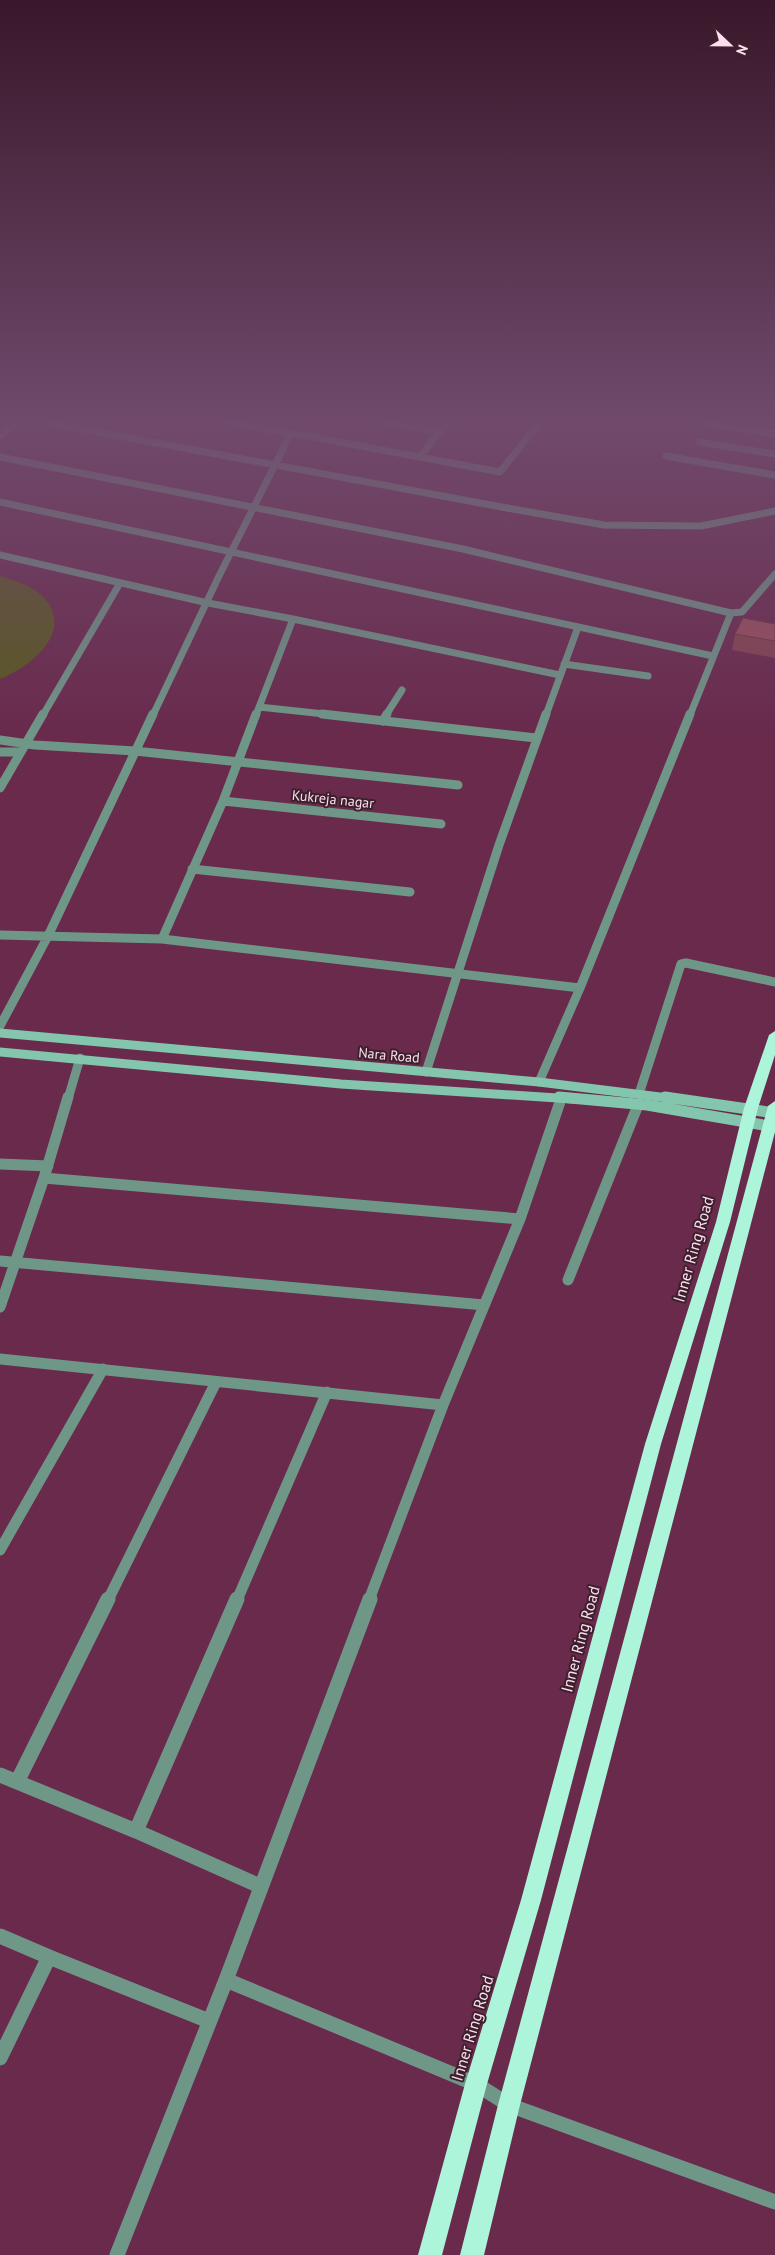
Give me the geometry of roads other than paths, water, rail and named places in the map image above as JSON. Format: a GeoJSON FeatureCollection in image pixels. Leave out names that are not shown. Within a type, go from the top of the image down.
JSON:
{"type":"FeatureCollection","features":[{"type":"Feature","properties":{"kind":"highway","name":"Inner Ring Road"},"geometry":{"type":"LineString","coordinates":[[430,2255],[476,2084],[531,1900],[653,1444],[722,1222],[750,1115],[775,1035]]}},
{"type":"Feature","properties":{"kind":"highway"},"geometry":{"type":"LineString","coordinates":[[472,2255],[510,2105],[774,1117]]}},
{"type":"Feature","properties":{"kind":"main road","name":"Nara Road"},"geometry":{"type":"LineString","coordinates":[[0,1033],[540,1082],[691,1111],[774,1117]]}},
{"type":"Feature","properties":{"kind":"main road","name":"Nara Road"},"geometry":{"type":"LineString","coordinates":[[0,1052],[80,1058],[341,1084],[561,1099],[639,1100],[774,1117]]}},
{"type":"Feature","properties":{"kind":"street"},"geometry":{"type":"LineString","coordinates":[[112,527],[713,656]]}},
{"type":"Feature","properties":{"kind":"street"},"geometry":{"type":"LineString","coordinates":[[0,1026],[48,936],[244,527]]}},
{"type":"Feature","properties":{"kind":"street"},"geometry":{"type":"LineString","coordinates":[[355,527],[463,549],[731,613],[742,612],[775,574]]}},
{"type":"Feature","properties":{"kind":"street"},"geometry":{"type":"LineString","coordinates":[[0,555],[208,603],[560,675]]}},
{"type":"Feature","properties":{"kind":"street"},"geometry":{"type":"LineString","coordinates":[[0,788],[120,583]]}},
{"type":"Feature","properties":{"kind":"street"},"geometry":{"type":"LineString","coordinates":[[540,1082],[580,988],[731,613]]}},
{"type":"Feature","properties":{"kind":"street"},"geometry":{"type":"LineString","coordinates":[[162,939],[223,801],[293,619]]}},
{"type":"Feature","properties":{"kind":"street"},"geometry":{"type":"LineString","coordinates":[[426,1072],[499,845],[536,738],[578,627]]}},
{"type":"Feature","properties":{"kind":"street"},"geometry":{"type":"LineString","coordinates":[[564,664],[648,676]]}},
{"type":"Feature","properties":{"kind":"street"},"geometry":{"type":"LineString","coordinates":[[383,721],[402,690]]}},
{"type":"Feature","properties":{"kind":"street"},"geometry":{"type":"LineString","coordinates":[[259,707],[536,738]]}},
{"type":"Feature","properties":{"kind":"street"},"geometry":{"type":"LineString","coordinates":[[0,740],[25,744],[135,751],[458,785]]}},
{"type":"Feature","properties":{"kind":"street"},"geometry":{"type":"LineString","coordinates":[[0,752],[20,752]]}},
{"type":"Feature","properties":{"kind":"street","name":"Kukreja nagar"},"geometry":{"type":"LineString","coordinates":[[223,801],[441,824]]}},
{"type":"Feature","properties":{"kind":"street"},"geometry":{"type":"LineString","coordinates":[[192,870],[410,892]]}},
{"type":"Feature","properties":{"kind":"street"},"geometry":{"type":"LineString","coordinates":[[0,935],[162,939],[580,988]]}},
{"type":"Feature","properties":{"kind":"street"},"geometry":{"type":"LineString","coordinates":[[568,1280],[639,1100],[681,964],[686,963],[775,982]]}},
{"type":"Feature","properties":{"kind":"street"},"geometry":{"type":"LineString","coordinates":[[0,1308],[14,1261],[48,1166],[80,1058]]}},
{"type":"Feature","properties":{"kind":"street"},"geometry":{"type":"LineString","coordinates":[[117,2255],[226,1980],[260,1886],[444,1405],[520,1219],[561,1099]]}},
{"type":"Feature","properties":{"kind":"street"},"geometry":{"type":"LineString","coordinates":[[0,1164],[48,1166]]}},
{"type":"Feature","properties":{"kind":"street"},"geometry":{"type":"LineString","coordinates":[[44,1178],[520,1219]]}},
{"type":"Feature","properties":{"kind":"street"},"geometry":{"type":"LineString","coordinates":[[0,1260],[484,1305]]}},
{"type":"Feature","properties":{"kind":"street"},"geometry":{"type":"LineString","coordinates":[[0,1359],[444,1405]]}},
{"type":"Feature","properties":{"kind":"street"},"geometry":{"type":"LineString","coordinates":[[0,1550],[103,1369]]}},
{"type":"Feature","properties":{"kind":"street"},"geometry":{"type":"LineString","coordinates":[[17,1782],[216,1382]]}},
{"type":"Feature","properties":{"kind":"street"},"geometry":{"type":"LineString","coordinates":[[136,1831],[327,1392]]}},
{"type":"Feature","properties":{"kind":"street"},"geometry":{"type":"LineString","coordinates":[[0,1775],[136,1831],[260,1886]]}},
{"type":"Feature","properties":{"kind":"street"},"geometry":{"type":"LineString","coordinates":[[0,1936],[209,2021]]}},
{"type":"Feature","properties":{"kind":"street"},"geometry":{"type":"LineString","coordinates":[[0,2058],[49,1957]]}},
{"type":"Feature","properties":{"kind":"street"},"geometry":{"type":"LineString","coordinates":[[226,1980],[476,2084],[510,2105],[775,2202]]}}]}
